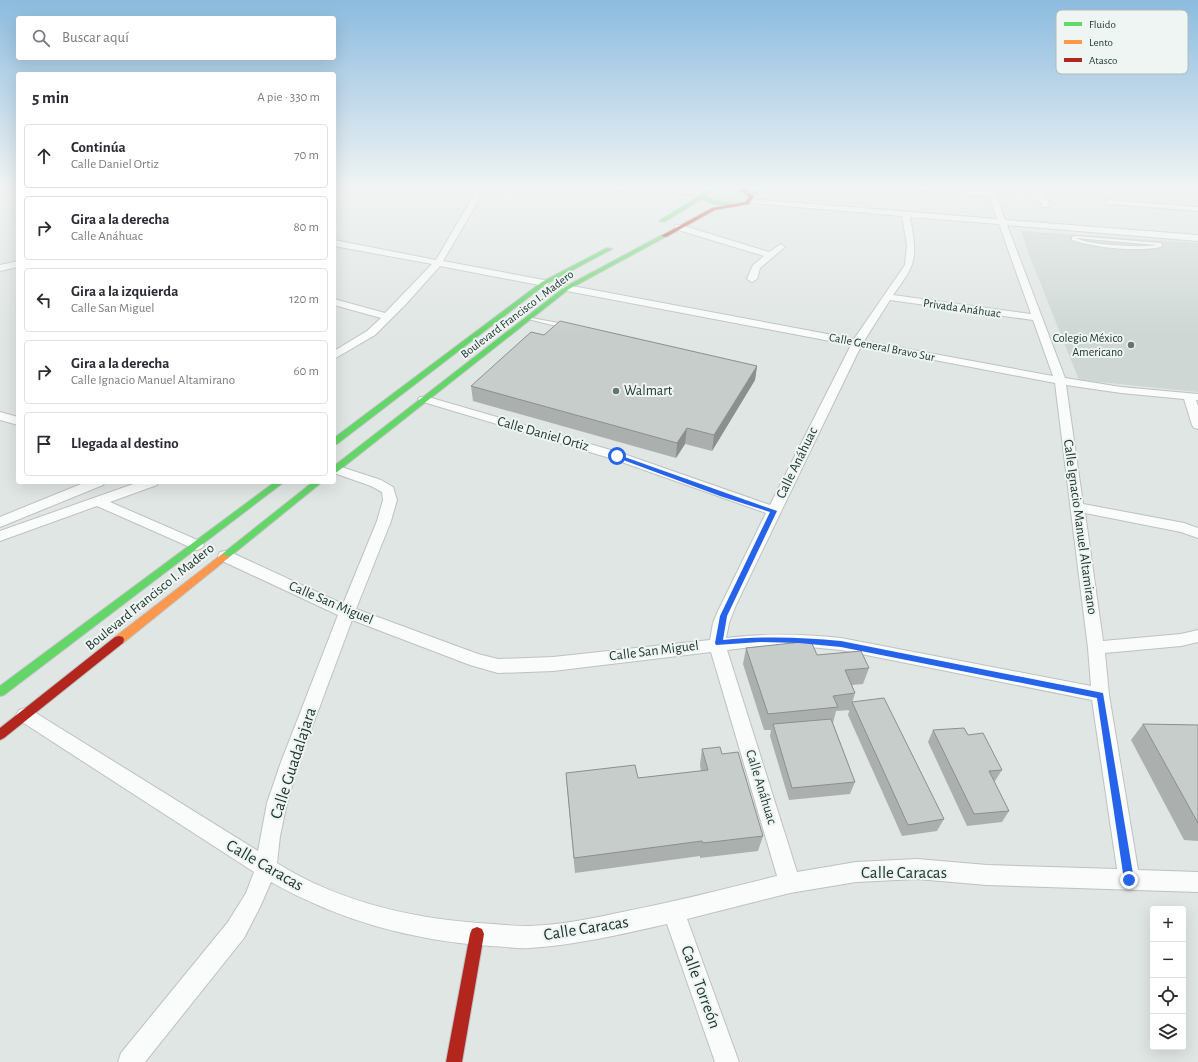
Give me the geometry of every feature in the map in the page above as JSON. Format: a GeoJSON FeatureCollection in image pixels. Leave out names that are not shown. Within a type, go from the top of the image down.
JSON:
{"type":"FeatureCollection","features":[{"type":"Feature","properties":{"kind":"main road","name":"Boulevard Francisco I. Madero"},"geometry":{"type":"LineString","coordinates":[[336,468],[567,288],[662,236]]}},
{"type":"Feature","properties":{"kind":"main road","name":"Boulevard Francisco I. Madero"},"geometry":{"type":"LineString","coordinates":[[336,437],[544,284],[614,246]]}},
{"type":"Feature","properties":{"kind":"main road","name":"Boulevard Francisco I. Madero"},"geometry":{"type":"LineString","coordinates":[[0,692],[277,484]]}},
{"type":"Feature","properties":{"kind":"main road","name":"Boulevard Francisco I. Madero"},"geometry":{"type":"LineString","coordinates":[[0,735],[315,484]]}},
{"type":"Feature","properties":{"kind":"main road"},"geometry":{"type":"LineString","coordinates":[[454,1062],[477,934]]}},
{"type":"Feature","properties":{"kind":"street"},"geometry":{"type":"LineString","coordinates":[[336,354],[371,333],[387,317],[438,263],[454,236]]}},
{"type":"Feature","properties":{"kind":"street"},"geometry":{"type":"LineString","coordinates":[[706,236],[770,255]]}},
{"type":"Feature","properties":{"kind":"street","name":"Calle Anáhuac"},"geometry":{"type":"LineString","coordinates":[[790,883],[726,676],[718,643],[723,616],[856,343],[887,297],[904,276],[909,265],[911,245],[909,236]]}},
{"type":"Feature","properties":{"kind":"street","name":"Calle Ignacio Manuel Altamirano"},"geometry":{"type":"LineString","coordinates":[[1008,236],[1060,381],[1096,648],[1100,695],[1129,880]]}},
{"type":"Feature","properties":{"kind":"street"},"geometry":{"type":"LineString","coordinates":[[1163,236],[1198,238]]}},
{"type":"Feature","properties":{"kind":"street"},"geometry":{"type":"LineString","coordinates":[[336,243],[544,284]]}},
{"type":"Feature","properties":{"kind":"street"},"geometry":{"type":"LineString","coordinates":[[752,280],[756,267],[781,247]]}},
{"type":"Feature","properties":{"kind":"street"},"geometry":{"type":"LineString","coordinates":[[0,268],[16,264]]}},
{"type":"Feature","properties":{"kind":"street","name":"Calle General Bravo Sur"},"geometry":{"type":"LineString","coordinates":[[567,288],[1060,381],[1121,390],[1194,396]]}},
{"type":"Feature","properties":{"kind":"street","name":"Privada Anáhuac"},"geometry":{"type":"LineString","coordinates":[[887,297],[1038,318]]}},
{"type":"Feature","properties":{"kind":"street"},"geometry":{"type":"LineString","coordinates":[[336,303],[387,317]]}},
{"type":"Feature","properties":{"kind":"street"},"geometry":{"type":"LineString","coordinates":[[1194,396],[1198,425]]}},
{"type":"Feature","properties":{"kind":"street","name":"Calle Daniel Ortiz"},"geometry":{"type":"LineString","coordinates":[[424,399],[617,456],[773,511]]}},
{"type":"Feature","properties":{"kind":"street"},"geometry":{"type":"LineString","coordinates":[[0,416],[16,420]]}},
{"type":"Feature","properties":{"kind":"street","name":"Calle Guadalajara"},"geometry":{"type":"LineString","coordinates":[[130,1062],[236,930],[253,900],[266,868],[270,836],[277,803],[290,762],[347,612],[384,521],[390,500],[388,490],[376,482],[336,469]]}},
{"type":"Feature","properties":{"kind":"street"},"geometry":{"type":"LineString","coordinates":[[0,522],[93,484]]}},
{"type":"Feature","properties":{"kind":"street"},"geometry":{"type":"LineString","coordinates":[[0,536],[147,484]]}},
{"type":"Feature","properties":{"kind":"street"},"geometry":{"type":"LineString","coordinates":[[99,502],[197,545]]}},
{"type":"Feature","properties":{"kind":"street"},"geometry":{"type":"LineString","coordinates":[[1077,506],[1184,528],[1198,533]]}},
{"type":"Feature","properties":{"kind":"street","name":"Calle San Miguel"},"geometry":{"type":"LineString","coordinates":[[225,556],[347,612],[476,660],[498,666],[553,664],[718,643],[760,640],[799,640],[841,644],[1100,695]]}},
{"type":"Feature","properties":{"kind":"street"},"geometry":{"type":"LineString","coordinates":[[1096,648],[1181,640],[1198,636]]}},
{"type":"Feature","properties":{"kind":"street","name":"Calle Caracas"},"geometry":{"type":"LineString","coordinates":[[25,715],[266,868],[326,898],[372,915],[422,927],[477,934],[537,936],[589,930],[674,912],[790,883],[856,872],[916,869],[987,875],[1198,882]]}},
{"type":"Feature","properties":{"kind":"street","name":"Calle Torreón"},"geometry":{"type":"LineString","coordinates":[[674,912],[727,1062]]}},
{"type":"Feature","properties":{"kind":"lane"},"geometry":{"type":"LineString","coordinates":[[1155,236],[1160,244]]}},
{"type":"Feature","properties":{"kind":"lane"},"geometry":{"type":"LineString","coordinates":[[1073,238],[1095,238],[1160,244],[1154,248],[1130,247],[1076,241],[1073,238]]}},
{"type":"Feature","properties":{"kind":"lane"},"geometry":{"type":"LineString","coordinates":[[528,318],[571,328]]}},
{"type":"Feature","properties":{"kind":"shaded area","name":"Colegio México Americano"},"geometry":{"type":"Polygon","coordinates":[[[1023,236],[1088,236],[1198,243],[1198,392],[1079,380],[1023,236]]]}},
{"type":"Feature","properties":{"kind":"building","name":"Walmart"},"geometry":{"type":"Polygon","coordinates":[[[560,321],[757,366],[714,435],[687,428],[677,443],[471,386],[531,332],[544,335],[560,321]]]}},
{"type":"Feature","properties":{"kind":"building"},"geometry":{"type":"Polygon","coordinates":[[[811,641],[817,655],[861,651],[869,668],[845,670],[855,693],[833,696],[838,707],[768,714],[746,648],[811,641]]]}},
{"type":"Feature","properties":{"kind":"building"},"geometry":{"type":"Polygon","coordinates":[[[884,698],[944,819],[908,825],[852,702],[884,698]]]}},
{"type":"Feature","properties":{"kind":"building"},"geometry":{"type":"Polygon","coordinates":[[[831,719],[855,782],[792,788],[773,724],[831,719]]]}},
{"type":"Feature","properties":{"kind":"building"},"geometry":{"type":"Polygon","coordinates":[[[1143,724],[1198,725],[1198,823],[1143,724]]]}},
{"type":"Feature","properties":{"kind":"building"},"geometry":{"type":"Polygon","coordinates":[[[964,728],[968,735],[983,733],[1002,770],[989,771],[1009,811],[974,814],[933,730],[964,728]]]}},
{"type":"Feature","properties":{"kind":"building"},"geometry":{"type":"Polygon","coordinates":[[[720,747],[722,754],[738,752],[763,836],[703,843],[702,841],[574,858],[566,773],[635,765],[638,778],[708,770],[702,749],[720,747]]]}},
{"type":"Feature","properties":{"kind":"traffic: fast"},"geometry":{"type":"LineString","coordinates":[[336,468],[567,288],[664,236]]}},
{"type":"Feature","properties":{"kind":"traffic: fast"},"geometry":{"type":"LineString","coordinates":[[336,440],[544,283],[609,249]]}},
{"type":"Feature","properties":{"kind":"traffic: fast"},"geometry":{"type":"LineString","coordinates":[[0,692],[277,484]]}},
{"type":"Feature","properties":{"kind":"traffic: fast"},"geometry":{"type":"LineString","coordinates":[[224,557],[315,484]]}},
{"type":"Feature","properties":{"kind":"traffic: slow"},"geometry":{"type":"LineString","coordinates":[[119,640],[224,557]]}},
{"type":"Feature","properties":{"kind":"traffic: jam"},"geometry":{"type":"LineString","coordinates":[[0,735],[119,640]]}},
{"type":"Feature","properties":{"kind":"traffic: jam"},"geometry":{"type":"LineString","coordinates":[[454,1062],[477,934]]}},
{"type":"Feature","properties":{"kind":"place","name":"Colegio México Americano"},"geometry":{"type":"Point","coordinates":[1131,345]}},
{"type":"Feature","properties":{"kind":"place","name":"Walmart"},"geometry":{"type":"Point","coordinates":[616,391]}},
{"type":"Feature","properties":{"kind":"route"},"geometry":{"type":"LineString","coordinates":[[617,456],[773,511],[723,616],[718,643],[760,640],[799,640],[841,644],[941,665],[1100,695],[1129,880]]}}]}
